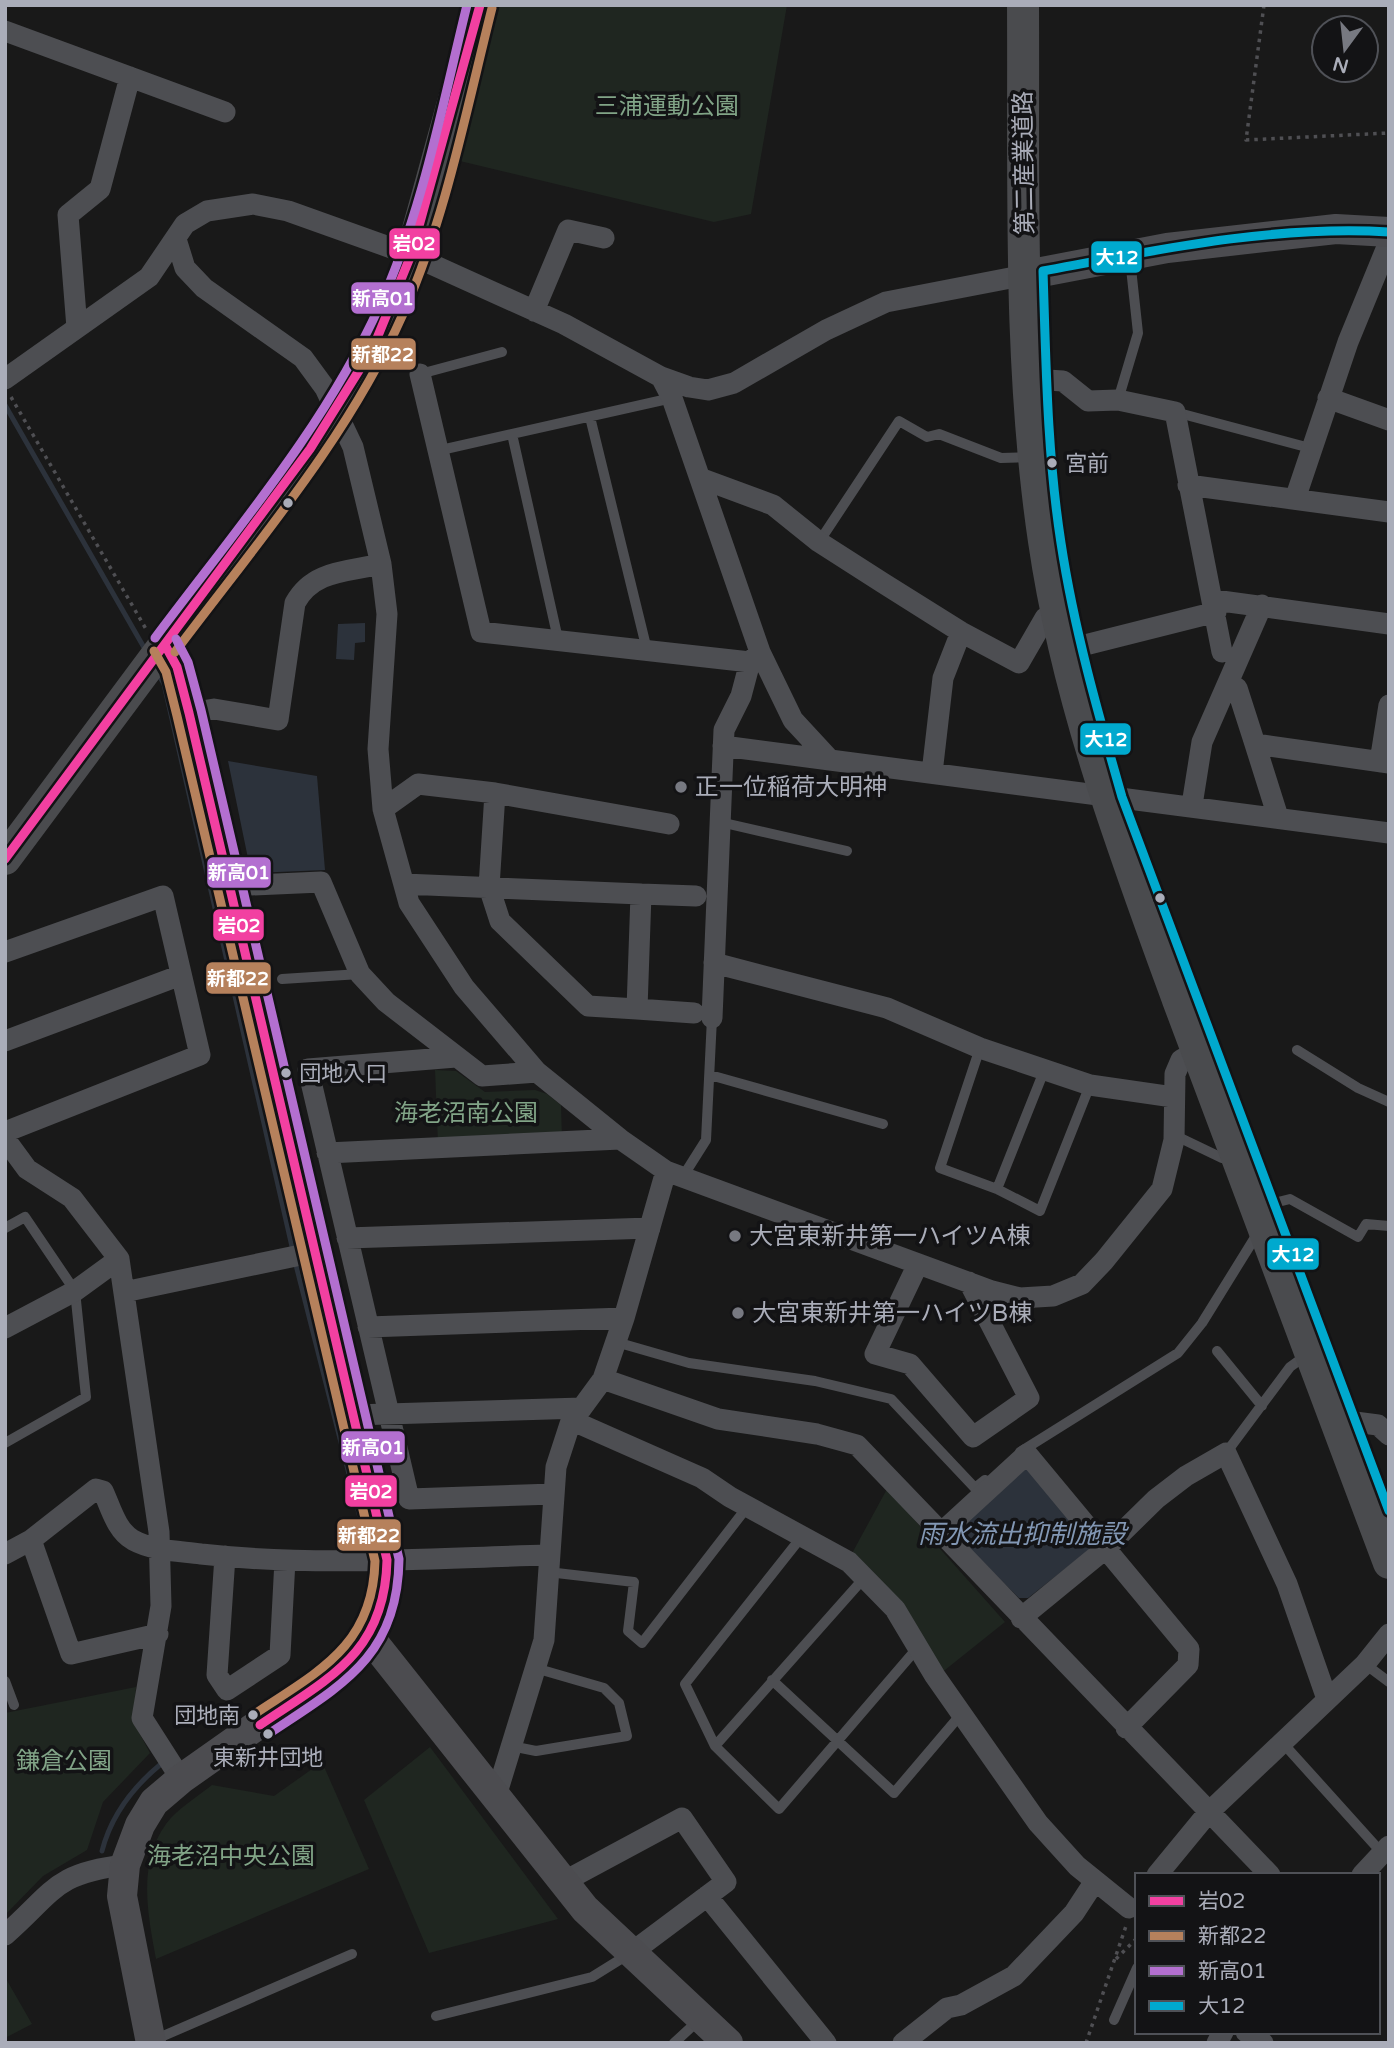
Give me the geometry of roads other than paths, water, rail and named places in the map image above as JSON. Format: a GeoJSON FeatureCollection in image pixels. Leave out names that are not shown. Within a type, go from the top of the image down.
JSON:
{"type":"FeatureCollection","features":[{"type":"Feature","properties":{"kind":"main road"},"geometry":{"type":"LineString","coordinates":[[5,859],[336,411],[373,348],[411,255],[480,5]]}},
{"type":"Feature","properties":{"kind":"main road","name":"第二産業道路"},"geometry":{"type":"LineString","coordinates":[[1023,5],[1033,42]]}},
{"type":"Feature","properties":{"kind":"main road","name":"第二産業道路"},"geometry":{"type":"LineString","coordinates":[[1042,5],[1033,42],[1035,457],[1044,541],[1057,612],[1082,720],[1113,796],[1268,1214],[1355,1422],[1389,1512]]}},
{"type":"Feature","properties":{"kind":"main road","name":"第二産業道路"},"geometry":{"type":"LineString","coordinates":[[1035,273],[1061,540],[1113,796],[1197,1051],[1238,1159],[1268,1214],[1310,1352],[1389,1563]]}},
{"type":"Feature","properties":{"kind":"street"},"geometry":{"type":"LineString","coordinates":[[5,31],[225,112]]}},
{"type":"Feature","properties":{"kind":"street"},"geometry":{"type":"LineString","coordinates":[[77,328],[68,215],[100,189],[130,78]]}},
{"type":"Feature","properties":{"kind":"street"},"geometry":{"type":"LineString","coordinates":[[5,379],[149,277],[185,224],[207,211],[253,204],[288,211],[411,255],[633,359],[661,377],[708,390],[734,383],[826,330],[886,302],[1129,254],[1336,229],[1389,232]]}},
{"type":"Feature","properties":{"kind":"street"},"geometry":{"type":"LineString","coordinates":[[534,311],[568,230],[604,238]]}},
{"type":"Feature","properties":{"kind":"street"},"geometry":{"type":"LineString","coordinates":[[176,239],[185,268],[204,288],[303,358],[325,388],[353,447],[381,565],[387,614],[378,749],[383,809],[409,904],[464,987],[537,1072],[620,1139],[674,1175],[918,1264],[1020,1298],[1053,1296],[1082,1284],[1162,1189],[1174,1135],[1172,1097],[1175,1074],[1181,1060],[1197,1051]]}},
{"type":"Feature","properties":{"kind":"street"},"geometry":{"type":"LineString","coordinates":[[1295,499],[1328,398],[1389,242]]}},
{"type":"Feature","properties":{"kind":"street"},"geometry":{"type":"LineString","coordinates":[[420,374],[481,632],[647,650],[755,657]]}},
{"type":"Feature","properties":{"kind":"street"},"geometry":{"type":"LineString","coordinates":[[661,377],[672,398],[700,478],[755,657],[793,720],[830,760]]}},
{"type":"Feature","properties":{"kind":"street"},"geometry":{"type":"LineString","coordinates":[[1047,380],[1063,381],[1088,401],[1118,400],[1175,412],[1222,652]]}},
{"type":"Feature","properties":{"kind":"street"},"geometry":{"type":"LineString","coordinates":[[1328,398],[1389,420]]}},
{"type":"Feature","properties":{"kind":"street"},"geometry":{"type":"LineString","coordinates":[[700,478],[773,505],[819,542],[961,632],[1019,663],[1045,618],[1057,612]]}},
{"type":"Feature","properties":{"kind":"street"},"geometry":{"type":"LineString","coordinates":[[1188,485],[1388,511]]}},
{"type":"Feature","properties":{"kind":"street"},"geometry":{"type":"LineString","coordinates":[[189,712],[214,709],[278,720],[295,603],[301,592],[318,579],[381,565]]}},
{"type":"Feature","properties":{"kind":"street"},"geometry":{"type":"LineString","coordinates":[[1081,646],[1215,606],[1262,605],[1389,624]]}},
{"type":"Feature","properties":{"kind":"street"},"geometry":{"type":"LineString","coordinates":[[1192,805],[1202,742],[1262,605]]}},
{"type":"Feature","properties":{"kind":"street"},"geometry":{"type":"LineString","coordinates":[[932,773],[943,678],[961,632]]}},
{"type":"Feature","properties":{"kind":"street"},"geometry":{"type":"LineString","coordinates":[[148,2042],[122,1896],[125,1865],[139,1825],[155,1802],[181,1779],[332,1675],[370,1638],[385,1601],[387,1560],[354,1415],[310,1253],[189,712],[177,667],[156,657]]}},
{"type":"Feature","properties":{"kind":"street"},"geometry":{"type":"LineString","coordinates":[[495,793],[489,887],[500,921],[588,1006],[703,1015],[715,963],[724,730],[741,696],[755,657]]}},
{"type":"Feature","properties":{"kind":"street"},"geometry":{"type":"LineString","coordinates":[[1237,688],[1279,817]]}},
{"type":"Feature","properties":{"kind":"street"},"geometry":{"type":"LineString","coordinates":[[1255,744],[1385,762],[1389,705]]}},
{"type":"Feature","properties":{"kind":"street"},"geometry":{"type":"LineString","coordinates":[[723,746],[1192,805],[1389,833]]}},
{"type":"Feature","properties":{"kind":"street"},"geometry":{"type":"LineString","coordinates":[[383,809],[418,784],[495,793],[669,824]]}},
{"type":"Feature","properties":{"kind":"street"},"geometry":{"type":"LineString","coordinates":[[229,886],[321,881],[360,974],[386,1002],[482,1076],[537,1072]]}},
{"type":"Feature","properties":{"kind":"street"},"geometry":{"type":"LineString","coordinates":[[404,884],[696,896]]}},
{"type":"Feature","properties":{"kind":"street"},"geometry":{"type":"LineString","coordinates":[[637,1009],[642,894]]}},
{"type":"Feature","properties":{"kind":"street"},"geometry":{"type":"LineString","coordinates":[[5,952],[163,896],[200,1055],[5,1132]]}},
{"type":"Feature","properties":{"kind":"street"},"geometry":{"type":"LineString","coordinates":[[715,963],[887,1008],[1044,1072],[1090,1085],[1172,1097]]}},
{"type":"Feature","properties":{"kind":"street"},"geometry":{"type":"LineString","coordinates":[[5,1041],[181,975]]}},
{"type":"Feature","properties":{"kind":"street"},"geometry":{"type":"LineString","coordinates":[[456,1057],[308,1069],[409,1499],[554,1494]]}},
{"type":"Feature","properties":{"kind":"street"},"geometry":{"type":"LineString","coordinates":[[5,1139],[27,1169],[72,1198],[119,1259],[159,1532],[161,1606],[142,1718],[181,1779]]}},
{"type":"Feature","properties":{"kind":"street"},"geometry":{"type":"LineString","coordinates":[[327,1153],[620,1139]]}},
{"type":"Feature","properties":{"kind":"street"},"geometry":{"type":"LineString","coordinates":[[496,1796],[544,1640],[556,1467],[577,1414],[603,1378],[625,1318],[650,1228],[674,1175]]}},
{"type":"Feature","properties":{"kind":"street"},"geometry":{"type":"LineString","coordinates":[[347,1238],[650,1228]]}},
{"type":"Feature","properties":{"kind":"street"},"geometry":{"type":"LineString","coordinates":[[124,1292],[310,1253]]}},
{"type":"Feature","properties":{"kind":"street"},"geometry":{"type":"LineString","coordinates":[[5,1328],[75,1290],[119,1259]]}},
{"type":"Feature","properties":{"kind":"street"},"geometry":{"type":"LineString","coordinates":[[918,1264],[875,1354],[910,1364],[973,1437],[1029,1398],[969,1282]]}},
{"type":"Feature","properties":{"kind":"street"},"geometry":{"type":"LineString","coordinates":[[368,1327],[625,1318]]}},
{"type":"Feature","properties":{"kind":"street"},"geometry":{"type":"LineString","coordinates":[[603,1378],[718,1419],[850,1441],[1268,1873]]}},
{"type":"Feature","properties":{"kind":"street"},"geometry":{"type":"LineString","coordinates":[[354,1415],[577,1414],[702,1478],[849,1562],[895,1609],[935,1676],[1038,1823],[1077,1866],[1134,1908]]}},
{"type":"Feature","properties":{"kind":"street"},"geometry":{"type":"LineString","coordinates":[[1355,1422],[1378,1425],[1389,1435]]}},
{"type":"Feature","properties":{"kind":"street"},"geometry":{"type":"LineString","coordinates":[[1021,1618],[1104,1550],[1156,1499],[1186,1476],[1226,1453],[1287,1584],[1327,1699]]}},
{"type":"Feature","properties":{"kind":"street"},"geometry":{"type":"LineString","coordinates":[[941,1533],[1027,1454],[1188,1649],[1188,1665],[1126,1728]]}},
{"type":"Feature","properties":{"kind":"street"},"geometry":{"type":"LineString","coordinates":[[5,1554],[31,1540],[96,1489],[103,1491],[121,1530],[134,1540],[158,1549],[285,1560],[548,1563]]}},
{"type":"Feature","properties":{"kind":"street"},"geometry":{"type":"LineString","coordinates":[[31,1540],[71,1654],[158,1634]]}},
{"type":"Feature","properties":{"kind":"street"},"geometry":{"type":"LineString","coordinates":[[225,1556],[217,1675],[227,1690],[280,1655],[285,1560]]}},
{"type":"Feature","properties":{"kind":"street"},"geometry":{"type":"LineString","coordinates":[[1167,1871],[1208,1813],[1365,1664],[1389,1634]]}},
{"type":"Feature","properties":{"kind":"street"},"geometry":{"type":"LineString","coordinates":[[370,1638],[563,1882],[631,1953],[728,2043]]}},
{"type":"Feature","properties":{"kind":"street"},"geometry":{"type":"LineString","coordinates":[[563,1882],[682,1818],[726,1882],[631,1953]]}},
{"type":"Feature","properties":{"kind":"street"},"geometry":{"type":"LineString","coordinates":[[1364,1873],[1386,1849]]}},
{"type":"Feature","properties":{"kind":"street"},"geometry":{"type":"LineString","coordinates":[[5,1935],[62,1881],[91,1869],[125,1865]]}},
{"type":"Feature","properties":{"kind":"street"},"geometry":{"type":"LineString","coordinates":[[903,2043],[947,2008],[961,2005],[1014,1976],[1074,1913],[1095,1881]]}},
{"type":"Feature","properties":{"kind":"street"},"geometry":{"type":"LineString","coordinates":[[707,1896],[825,2043]]}},
{"type":"Feature","properties":{"kind":"lane"},"geometry":{"type":"LineString","coordinates":[[1118,400],[1138,332],[1129,254]]}},
{"type":"Feature","properties":{"kind":"lane"},"geometry":{"type":"LineString","coordinates":[[420,374],[502,352]]}},
{"type":"Feature","properties":{"kind":"lane"},"geometry":{"type":"LineString","coordinates":[[440,450],[672,398]]}},
{"type":"Feature","properties":{"kind":"lane"},"geometry":{"type":"LineString","coordinates":[[1175,412],[1310,448]]}},
{"type":"Feature","properties":{"kind":"lane"},"geometry":{"type":"LineString","coordinates":[[590,417],[647,650]]}},
{"type":"Feature","properties":{"kind":"lane"},"geometry":{"type":"LineString","coordinates":[[819,542],[899,421],[927,437],[939,433],[1001,458],[1035,457]]}},
{"type":"Feature","properties":{"kind":"lane"},"geometry":{"type":"LineString","coordinates":[[512,434],[558,639]]}},
{"type":"Feature","properties":{"kind":"lane"},"geometry":{"type":"LineString","coordinates":[[720,822],[847,851]]}},
{"type":"Feature","properties":{"kind":"lane"},"geometry":{"type":"LineString","coordinates":[[282,979],[360,974]]}},
{"type":"Feature","properties":{"kind":"lane"},"geometry":{"type":"LineString","coordinates":[[674,1175],[706,1140],[710,1075],[703,1015]]}},
{"type":"Feature","properties":{"kind":"lane"},"geometry":{"type":"LineString","coordinates":[[980,1048],[940,1168],[997,1189],[1040,1210],[1090,1085]]}},
{"type":"Feature","properties":{"kind":"lane"},"geometry":{"type":"LineString","coordinates":[[1297,1050],[1358,1088],[1389,1102]]}},
{"type":"Feature","properties":{"kind":"lane"},"geometry":{"type":"LineString","coordinates":[[997,1189],[1044,1072]]}},
{"type":"Feature","properties":{"kind":"lane"},"geometry":{"type":"LineString","coordinates":[[710,1075],[883,1124]]}},
{"type":"Feature","properties":{"kind":"lane"},"geometry":{"type":"LineString","coordinates":[[1174,1135],[1222,1158],[1238,1159]]}},
{"type":"Feature","properties":{"kind":"lane"},"geometry":{"type":"LineString","coordinates":[[616,1342],[689,1363],[815,1381],[891,1398],[975,1488],[1028,1446],[1178,1353],[1202,1323],[1268,1214],[1290,1199],[1358,1237],[1366,1224],[1389,1226]]}},
{"type":"Feature","properties":{"kind":"lane"},"geometry":{"type":"LineString","coordinates":[[5,1228],[25,1217],[75,1290],[86,1397],[5,1443]]}},
{"type":"Feature","properties":{"kind":"lane"},"geometry":{"type":"LineString","coordinates":[[1217,1351],[1262,1406]]}},
{"type":"Feature","properties":{"kind":"lane"},"geometry":{"type":"LineString","coordinates":[[1226,1453],[1290,1367],[1310,1352]]}},
{"type":"Feature","properties":{"kind":"lane"},"geometry":{"type":"LineString","coordinates":[[548,1563],[634,1582],[628,1631],[642,1643],[748,1506]]}},
{"type":"Feature","properties":{"kind":"lane"},"geometry":{"type":"LineString","coordinates":[[803,1535],[684,1684],[715,1746],[779,1809],[919,1646]]}},
{"type":"Feature","properties":{"kind":"lane"},"geometry":{"type":"LineString","coordinates":[[715,1746],[865,1577]]}},
{"type":"Feature","properties":{"kind":"lane"},"geometry":{"type":"LineString","coordinates":[[1365,1664],[1389,1682]]}},
{"type":"Feature","properties":{"kind":"lane"},"geometry":{"type":"LineString","coordinates":[[511,1746],[536,1751],[627,1736],[619,1703],[604,1688],[535,1668]]}},
{"type":"Feature","properties":{"kind":"lane"},"geometry":{"type":"LineString","coordinates":[[772,1680],[894,1793],[962,1713]]}},
{"type":"Feature","properties":{"kind":"lane"},"geometry":{"type":"LineString","coordinates":[[5,1681],[14,1705]]}},
{"type":"Feature","properties":{"kind":"lane"},"geometry":{"type":"LineString","coordinates":[[1281,1741],[1386,1849]]}},
{"type":"Feature","properties":{"kind":"lane"},"geometry":{"type":"LineString","coordinates":[[436,2016],[592,1977],[631,1953]]}},
{"type":"Feature","properties":{"kind":"lane"},"geometry":{"type":"LineString","coordinates":[[148,2042],[352,1954]]}},
{"type":"Feature","properties":{"kind":"lane"},"geometry":{"type":"LineString","coordinates":[[1114,2020],[1135,1973]]}},
{"type":"Feature","properties":{"kind":"lane"},"geometry":{"type":"LineString","coordinates":[[674,2043],[701,2018]]}},
{"type":"Feature","properties":{"kind":"water"},"geometry":{"type":"Polygon","coordinates":[[[365,623],[365,642],[355,643],[354,660],[336,659],[338,624],[365,623]]]}},
{"type":"Feature","properties":{"kind":"water"},"geometry":{"type":"Polygon","coordinates":[[[228,761],[317,776],[325,870],[251,873],[228,761]]]}},
{"type":"Feature","properties":{"kind":"water","name":"雨水流出抑制施設"},"geometry":{"type":"Polygon","coordinates":[[[1021,1468],[1031,1469],[1089,1541],[1089,1550],[1028,1598],[1019,1598],[957,1537],[957,1527],[1021,1468]]]}},
{"type":"Feature","properties":{"kind":"waterway"},"geometry":{"type":"LineString","coordinates":[[5,405],[146,651]]}},
{"type":"Feature","properties":{"kind":"waterway"},"geometry":{"type":"LineString","coordinates":[[157,672],[164,684],[293,1251]]}},
{"type":"Feature","properties":{"kind":"waterway"},"geometry":{"type":"LineString","coordinates":[[295,1261],[369,1553]]}},
{"type":"Feature","properties":{"kind":"waterway"},"geometry":{"type":"LineString","coordinates":[[102,1851],[111,1826],[124,1803],[141,1782],[161,1764]]}},
{"type":"Feature","properties":{"kind":"place","name":"宮前"},"geometry":{"type":"Point","coordinates":[1052,463]}},
{"type":"Feature","properties":{"kind":"place","name":"正一位稲荷大明神"},"geometry":{"type":"Point","coordinates":[681,787]}},
{"type":"Feature","properties":{"kind":"place","name":"団地入口"},"geometry":{"type":"Point","coordinates":[286,1073]}},
{"type":"Feature","properties":{"kind":"place","name":"大宮東新井第一ハイツA棟"},"geometry":{"type":"Point","coordinates":[735,1236]}},
{"type":"Feature","properties":{"kind":"place","name":"大宮東新井第一ハイツB棟"},"geometry":{"type":"Point","coordinates":[738,1313]}},
{"type":"Feature","properties":{"kind":"place","name":"団地南"},"geometry":{"type":"Point","coordinates":[253,1715]}},
{"type":"Feature","properties":{"kind":"place","name":"東新井団地"},"geometry":{"type":"Point","coordinates":[268,1734]}},
{"type":"Feature","properties":{"kind":"park label","name":"三浦運動公園"},"geometry":{"type":"Point","coordinates":[667,106]}},
{"type":"Feature","properties":{"kind":"park label","name":"海老沼南公園"},"geometry":{"type":"Point","coordinates":[466,1113]}},
{"type":"Feature","properties":{"kind":"park label","name":"鎌倉公園"},"geometry":{"type":"Point","coordinates":[64,1761]}},
{"type":"Feature","properties":{"kind":"park label","name":"海老沼中央公園"},"geometry":{"type":"Point","coordinates":[231,1856]}}]}
